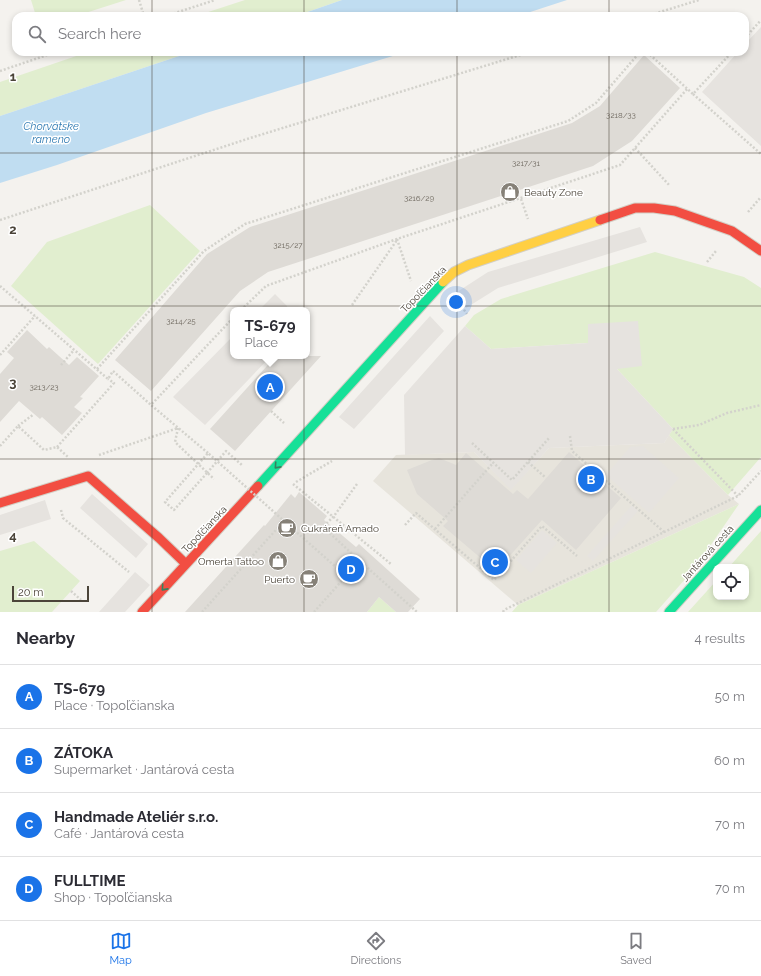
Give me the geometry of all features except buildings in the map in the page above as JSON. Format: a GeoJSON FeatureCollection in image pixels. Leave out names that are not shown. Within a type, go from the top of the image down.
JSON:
{"type":"FeatureCollection","features":[{"type":"Feature","properties":{"kind":"street","name":"Topoľčianska"},"geometry":{"type":"LineString","coordinates":[[142,612],[303,437],[442,282],[454,272],[468,265],[635,208],[654,208],[675,211],[732,231],[761,251]]}},
{"type":"Feature","properties":{"kind":"street","name":"Topoľčianska"},"geometry":{"type":"LineString","coordinates":[[0,502],[88,476],[159,538],[186,564]]}},
{"type":"Feature","properties":{"kind":"street","name":"Jantárová cesta"},"geometry":{"type":"LineString","coordinates":[[669,612],[761,510]]}},
{"type":"Feature","properties":{"kind":"path"},"geometry":{"type":"LineString","coordinates":[[139,0],[143,12]]}},
{"type":"Feature","properties":{"kind":"path"},"geometry":{"type":"LineString","coordinates":[[178,12],[215,0]]}},
{"type":"Feature","properties":{"kind":"path"},"geometry":{"type":"LineString","coordinates":[[660,12],[699,0]]}},
{"type":"Feature","properties":{"kind":"path"},"geometry":{"type":"LineString","coordinates":[[749,34],[761,20]]}},
{"type":"Feature","properties":{"kind":"path"},"geometry":{"type":"LineString","coordinates":[[0,71],[44,56]]}},
{"type":"Feature","properties":{"kind":"path"},"geometry":{"type":"LineString","coordinates":[[0,220],[247,139],[517,56]]}},
{"type":"Feature","properties":{"kind":"path"},"geometry":{"type":"LineString","coordinates":[[97,369],[204,251],[245,224],[568,121],[596,103],[637,56]]}},
{"type":"Feature","properties":{"kind":"path"},"geometry":{"type":"LineString","coordinates":[[652,56],[761,154]]}},
{"type":"Feature","properties":{"kind":"path"},"geometry":{"type":"LineString","coordinates":[[693,94],[728,56]]}},
{"type":"Feature","properties":{"kind":"path"},"geometry":{"type":"LineString","coordinates":[[244,307],[266,286],[620,165],[688,88]]}},
{"type":"Feature","properties":{"kind":"path"},"geometry":{"type":"LineString","coordinates":[[635,148],[677,194],[675,211]]}},
{"type":"Feature","properties":{"kind":"path"},"geometry":{"type":"LineString","coordinates":[[397,240],[412,284]]}},
{"type":"Feature","properties":{"kind":"path"},"geometry":{"type":"LineString","coordinates":[[352,305],[397,240]]}},
{"type":"Feature","properties":{"kind":"path"},"geometry":{"type":"LineString","coordinates":[[0,286],[114,383],[57,447],[44,450],[18,426]]}},
{"type":"Feature","properties":{"kind":"path"},"geometry":{"type":"LineString","coordinates":[[0,355],[35,316]]}},
{"type":"Feature","properties":{"kind":"path"},"geometry":{"type":"LineString","coordinates":[[151,405],[230,321]]}},
{"type":"Feature","properties":{"kind":"path"},"geometry":{"type":"LineString","coordinates":[[61,365],[74,350]]}},
{"type":"Feature","properties":{"kind":"path"},"geometry":{"type":"LineString","coordinates":[[108,379],[113,371],[346,576]]}},
{"type":"Feature","properties":{"kind":"path"},"geometry":{"type":"LineString","coordinates":[[738,496],[673,429],[698,425],[727,413],[761,405]]}},
{"type":"Feature","properties":{"kind":"path"},"geometry":{"type":"LineString","coordinates":[[271,411],[287,426]]}},
{"type":"Feature","properties":{"kind":"path"},"geometry":{"type":"LineString","coordinates":[[0,446],[18,426],[34,414]]}},
{"type":"Feature","properties":{"kind":"path"},"geometry":{"type":"LineString","coordinates":[[98,456],[178,428]]}},
{"type":"Feature","properties":{"kind":"path"},"geometry":{"type":"LineString","coordinates":[[178,428],[174,442],[214,479]]}},
{"type":"Feature","properties":{"kind":"path"},"geometry":{"type":"LineString","coordinates":[[570,436],[572,451],[664,532]]}},
{"type":"Feature","properties":{"kind":"path"},"geometry":{"type":"LineString","coordinates":[[472,443],[512,480],[549,438]]}},
{"type":"Feature","properties":{"kind":"path"},"geometry":{"type":"LineString","coordinates":[[57,447],[71,459]]}},
{"type":"Feature","properties":{"kind":"path"},"geometry":{"type":"LineString","coordinates":[[208,453],[165,502],[174,510],[226,451],[248,470]]}},
{"type":"Feature","properties":{"kind":"path"},"geometry":{"type":"LineString","coordinates":[[289,488],[294,483],[332,461]]}},
{"type":"Feature","properties":{"kind":"path"},"geometry":{"type":"LineString","coordinates":[[528,462],[546,478]]}},
{"type":"Feature","properties":{"kind":"path"},"geometry":{"type":"LineString","coordinates":[[435,529],[493,463]]}},
{"type":"Feature","properties":{"kind":"path"},"geometry":{"type":"LineString","coordinates":[[502,612],[738,496],[761,471]]}},
{"type":"Feature","properties":{"kind":"path"},"geometry":{"type":"LineString","coordinates":[[294,483],[391,564]]}},
{"type":"Feature","properties":{"kind":"path"},"geometry":{"type":"LineString","coordinates":[[357,484],[334,516],[323,527],[417,612]]}},
{"type":"Feature","properties":{"kind":"path"},"geometry":{"type":"LineString","coordinates":[[54,486],[64,518],[129,572]]}},
{"type":"Feature","properties":{"kind":"path"},"geometry":{"type":"LineString","coordinates":[[270,510],[275,504]]}},
{"type":"Feature","properties":{"kind":"path"},"geometry":{"type":"LineString","coordinates":[[405,525],[416,513],[494,580],[542,526],[577,556]]}},
{"type":"Feature","properties":{"kind":"path"},"geometry":{"type":"LineString","coordinates":[[202,612],[284,521]]}},
{"type":"Feature","properties":{"kind":"path"},"geometry":{"type":"LineString","coordinates":[[314,612],[360,561]]}},
{"type":"Feature","properties":{"kind":"path"},"geometry":{"type":"LineString","coordinates":[[71,591],[81,600]]}},
{"type":"Feature","properties":{"kind":"shaded area"},"geometry":{"type":"Polygon","coordinates":[[[761,27],[761,146],[702,92],[734,56],[749,56],[749,40],[761,27]]]}},
{"type":"Feature","properties":{"kind":"shaded area"},"geometry":{"type":"Polygon","coordinates":[[[640,227],[647,242],[498,288],[466,308],[454,294],[488,272],[640,227]]]}},
{"type":"Feature","properties":{"kind":"shaded area"},"geometry":{"type":"Polygon","coordinates":[[[275,294],[287,307],[262,307],[275,294]]]}},
{"type":"Feature","properties":{"kind":"shaded area"},"geometry":{"type":"Polygon","coordinates":[[[430,316],[444,331],[354,429],[339,417],[430,316]]]}},
{"type":"Feature","properties":{"kind":"shaded area"},"geometry":{"type":"Polygon","coordinates":[[[638,321],[642,366],[617,369],[673,429],[664,443],[549,448],[511,490],[474,452],[405,455],[404,395],[465,326],[491,349],[588,343],[588,324],[638,321]]]}},
{"type":"Feature","properties":{"kind":"shaded area"},"geometry":{"type":"Polygon","coordinates":[[[230,339],[230,359],[268,359],[205,425],[173,397],[230,339]]]}},
{"type":"Feature","properties":{"kind":"shaded area"},"geometry":{"type":"Polygon","coordinates":[[[669,435],[728,495],[739,504],[518,605],[373,481],[396,455],[474,452],[511,489],[549,448],[664,443],[669,435]]]}},
{"type":"Feature","properties":{"kind":"shaded area"},"geometry":{"type":"Polygon","coordinates":[[[643,446],[679,478],[649,513],[606,475],[630,447],[643,446]]]}},
{"type":"Feature","properties":{"kind":"shaded area"},"geometry":{"type":"Polygon","coordinates":[[[92,494],[148,544],[136,558],[80,508],[92,494]]]}},
{"type":"Feature","properties":{"kind":"shaded area"},"geometry":{"type":"Polygon","coordinates":[[[45,500],[51,519],[0,535],[0,515],[45,500]]]}},
{"type":"Feature","properties":{"kind":"shaded area"},"geometry":{"type":"Polygon","coordinates":[[[632,505],[638,511],[593,561],[587,556],[632,505]]]}},
{"type":"Feature","properties":{"kind":"shaded area"},"geometry":{"type":"Polygon","coordinates":[[[542,530],[557,543],[531,573],[516,560],[542,530]]]}},
{"type":"Feature","properties":{"kind":"shaded area"},"geometry":{"type":"Polygon","coordinates":[[[135,572],[150,585],[125,612],[99,612],[135,572]]]}},
{"type":"Feature","properties":{"kind":"green space"},"geometry":{"type":"Polygon","coordinates":[[[31,0],[126,0],[88,12],[35,12],[31,0]]]}},
{"type":"Feature","properties":{"kind":"green space"},"geometry":{"type":"Polygon","coordinates":[[[245,0],[342,0],[308,12],[208,12],[245,0]]]}},
{"type":"Feature","properties":{"kind":"green space"},"geometry":{"type":"Polygon","coordinates":[[[76,56],[179,56],[0,116],[0,82],[76,56]]]}},
{"type":"Feature","properties":{"kind":"green space"},"geometry":{"type":"Polygon","coordinates":[[[150,205],[200,251],[98,364],[11,286],[47,242],[150,205]]]}},
{"type":"Feature","properties":{"kind":"green space"},"geometry":{"type":"Polygon","coordinates":[[[655,252],[744,277],[761,288],[761,457],[728,495],[669,435],[673,429],[617,369],[588,343],[491,349],[465,326],[474,315],[501,299],[655,252]]]}},
{"type":"Feature","properties":{"kind":"green space"},"geometry":{"type":"Polygon","coordinates":[[[739,504],[695,568],[656,612],[512,612],[518,605],[739,504]]]}},
{"type":"Feature","properties":{"kind":"green space"},"geometry":{"type":"Polygon","coordinates":[[[761,531],[761,612],[688,612],[713,584],[713,600],[749,600],[749,564],[732,564],[761,531]]]}},
{"type":"Feature","properties":{"kind":"green space"},"geometry":{"type":"Polygon","coordinates":[[[34,541],[80,581],[52,612],[0,612],[0,551],[34,541]]]}},
{"type":"Feature","properties":{"kind":"green space"},"geometry":{"type":"Polygon","coordinates":[[[379,597],[396,612],[367,612],[379,597]]]}},
{"type":"Feature","properties":{"kind":"water"},"geometry":{"type":"Polygon","coordinates":[[[342,0],[567,0],[530,12],[308,12],[342,0]]]}},
{"type":"Feature","properties":{"kind":"water","name":"Chorvátske rameno"},"geometry":{"type":"Polygon","coordinates":[[[179,56],[393,56],[206,113],[57,165],[0,183],[0,116],[179,56]]]}},
{"type":"Feature","properties":{"kind":"traffic: fast"},"geometry":{"type":"LineString","coordinates":[[258,486],[443,282]]}},
{"type":"Feature","properties":{"kind":"traffic: fast"},"geometry":{"type":"LineString","coordinates":[[669,612],[761,510]]}},
{"type":"Feature","properties":{"kind":"traffic: slow"},"geometry":{"type":"LineString","coordinates":[[443,282],[454,272],[468,265],[600,220]]}},
{"type":"Feature","properties":{"kind":"traffic: jam"},"geometry":{"type":"LineString","coordinates":[[600,220],[635,208],[654,208],[675,211],[732,231],[761,251]]}},
{"type":"Feature","properties":{"kind":"traffic: jam"},"geometry":{"type":"LineString","coordinates":[[0,503],[88,476],[159,538],[186,564]]}},
{"type":"Feature","properties":{"kind":"traffic: jam"},"geometry":{"type":"LineString","coordinates":[[142,612],[258,486]]}},
{"type":"Feature","properties":{"kind":"place","name":"Beauty Zone"},"geometry":{"type":"Point","coordinates":[510,192]}},
{"type":"Feature","properties":{"kind":"place","name":"TS-679"},"geometry":{"type":"Point","coordinates":[270,387]}},
{"type":"Feature","properties":{"kind":"place","name":"ZÁTOKA"},"geometry":{"type":"Point","coordinates":[591,479]}},
{"type":"Feature","properties":{"kind":"place","name":"Cukráreň Amado"},"geometry":{"type":"Point","coordinates":[287,528]}},
{"type":"Feature","properties":{"kind":"place","name":"Omerta Tattoo"},"geometry":{"type":"Point","coordinates":[278,561]}},
{"type":"Feature","properties":{"kind":"place","name":"Handmade Ateliér s.r.o."},"geometry":{"type":"Point","coordinates":[495,562]}},
{"type":"Feature","properties":{"kind":"place","name":"FULLTIME"},"geometry":{"type":"Point","coordinates":[351,569]}},
{"type":"Feature","properties":{"kind":"place","name":"Puerto"},"geometry":{"type":"Point","coordinates":[309,579]}}]}
